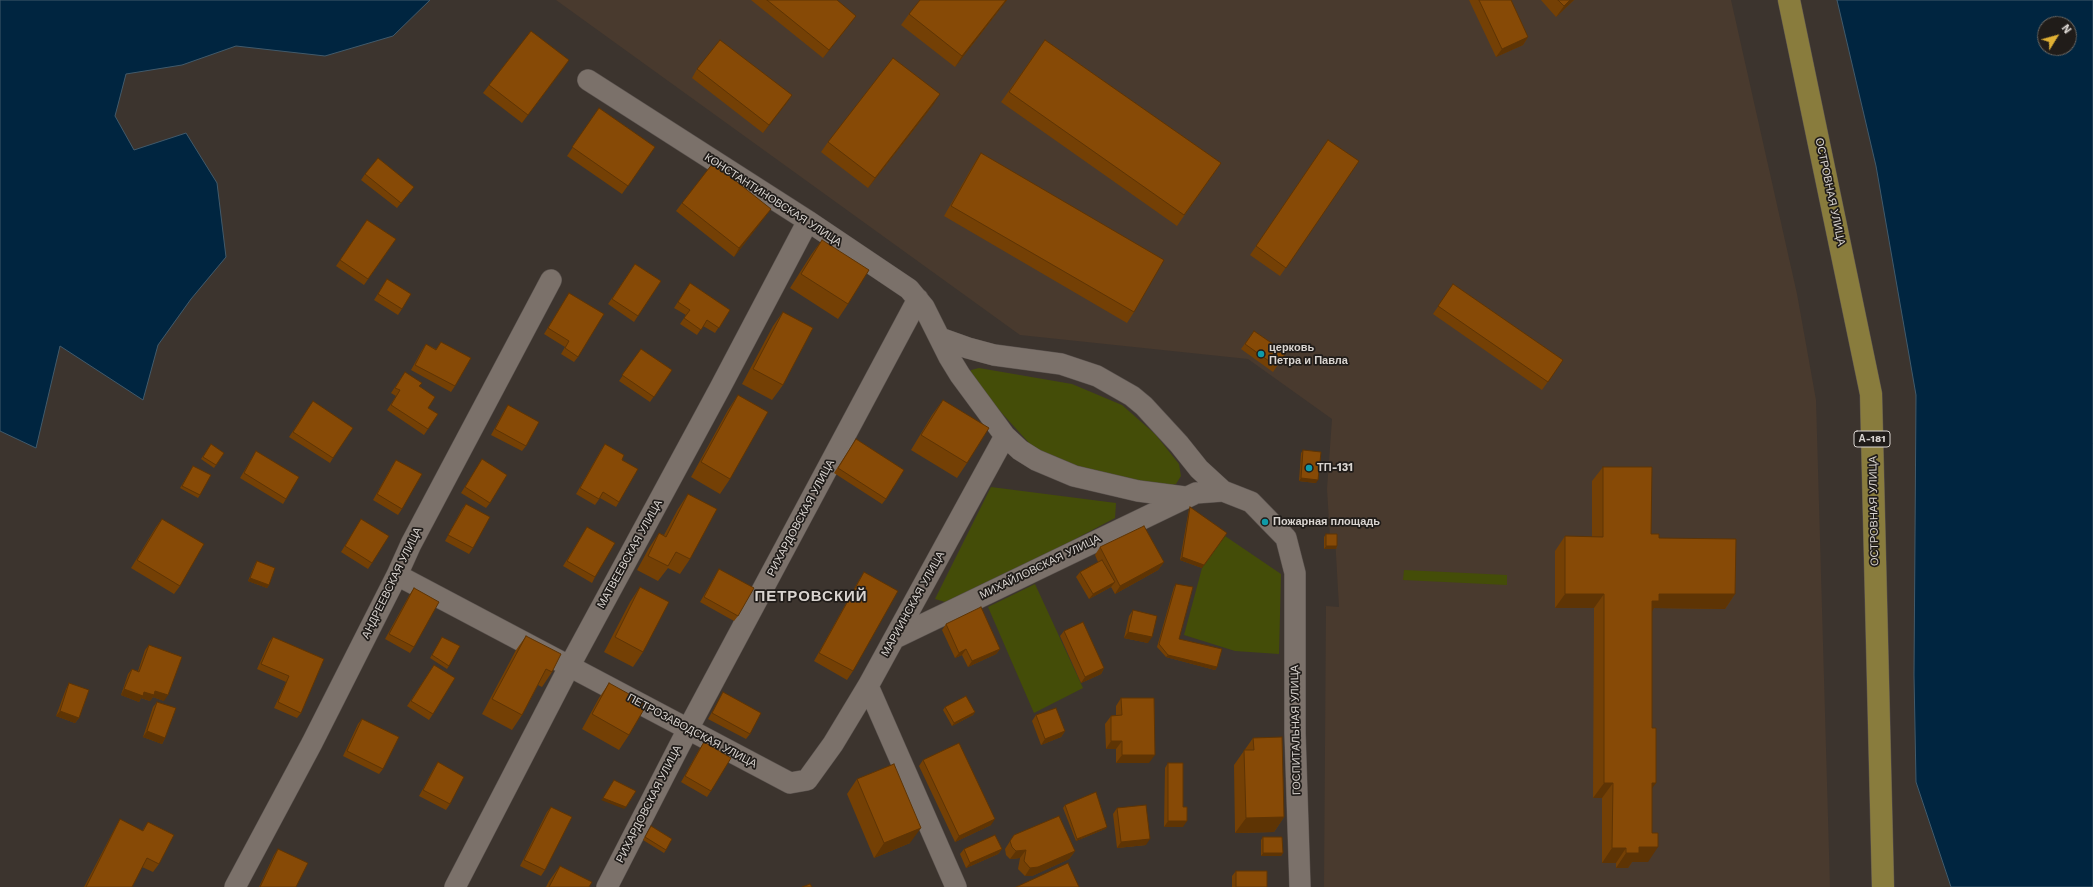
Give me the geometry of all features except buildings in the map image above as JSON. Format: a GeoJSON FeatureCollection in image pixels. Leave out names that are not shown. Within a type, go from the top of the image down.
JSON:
{"type":"FeatureCollection","features":[{"type":"Feature","properties":{"kind":"main road","name":"ОСТРОВНАЯ УЛИЦА"},"geometry":{"type":"LineString","coordinates":[[1789,0],[1871,394],[1883,887]]}},
{"type":"Feature","properties":{"kind":"street","name":"КОНСТАНТИНОВСКАЯ УЛИЦА"},"geometry":{"type":"LineString","coordinates":[[588,80],[808,221],[909,289],[918,299],[960,376],[1005,436],[1020,450],[1036,460],[1074,476],[1138,491],[1185,497]]}},
{"type":"Feature","properties":{"kind":"street","name":"МАТВЕЕВСКАЯ УЛИЦА"},"geometry":{"type":"LineString","coordinates":[[454,887],[569,667],[720,388],[808,221]]}},
{"type":"Feature","properties":{"kind":"street","name":"АНДРЕЕВСКАЯ УЛИЦА"},"geometry":{"type":"LineString","coordinates":[[235,887],[312,743],[397,576],[411,544],[551,280]]}},
{"type":"Feature","properties":{"kind":"street","name":"РИХАРДОВСКАЯ УЛИЦА"},"geometry":{"type":"LineString","coordinates":[[607,887],[688,729],[918,299]]}},
{"type":"Feature","properties":{"kind":"street"},"geometry":{"type":"LineString","coordinates":[[940,338],[994,355],[1061,364],[1097,376],[1132,396],[1144,406],[1179,444],[1199,469],[1224,491]]}},
{"type":"Feature","properties":{"kind":"street","name":"МАРИИНСКАЯ УЛИЦА"},"geometry":{"type":"LineString","coordinates":[[816,769],[868,686],[1005,436]]}},
{"type":"Feature","properties":{"kind":"street"},"geometry":{"type":"LineString","coordinates":[[1185,497],[1206,491],[1224,491]]}},
{"type":"Feature","properties":{"kind":"street","name":"ГОСПИТАЛЬНАЯ УЛИЦА"},"geometry":{"type":"LineString","coordinates":[[1224,491],[1251,502],[1286,538],[1295,573],[1296,733],[1300,887]]}},
{"type":"Feature","properties":{"kind":"street","name":"МИХАЙЛОВСКАЯ УЛИЦА"},"geometry":{"type":"LineString","coordinates":[[895,638],[1185,497]]}},
{"type":"Feature","properties":{"kind":"street","name":"ПЕТРОЗАВОДСКАЯ УЛИЦА"},"geometry":{"type":"LineString","coordinates":[[397,576],[790,783],[807,780],[816,769]]}},
{"type":"Feature","properties":{"kind":"street"},"geometry":{"type":"LineString","coordinates":[[868,686],[956,887]]}},
{"type":"Feature","properties":{"kind":"shaded area"},"geometry":{"type":"Polygon","coordinates":[[[556,0],[1731,0],[1797,294],[1816,400],[1830,887],[1324,887],[1326,606],[1339,607],[1335,537],[1330,537],[1327,489],[1332,419],[1248,359],[1020,335],[556,0]]]}},
{"type":"Feature","properties":{"kind":"green space"},"geometry":{"type":"Polygon","coordinates":[[[979,368],[1072,384],[1122,405],[1155,434],[1179,464],[1181,476],[1176,484],[1166,487],[1104,479],[1040,455],[969,377],[971,370],[979,368]]]}},
{"type":"Feature","properties":{"kind":"green space"},"geometry":{"type":"Polygon","coordinates":[[[991,487],[1116,503],[1115,518],[952,604],[935,599],[991,487]]]}},
{"type":"Feature","properties":{"kind":"green space"},"geometry":{"type":"Polygon","coordinates":[[[1225,536],[1281,574],[1279,654],[1235,651],[1184,635],[1202,568],[1225,536]]]}},
{"type":"Feature","properties":{"kind":"green space"},"geometry":{"type":"Polygon","coordinates":[[[1404,570],[1507,575],[1507,585],[1403,580],[1404,570]]]}},
{"type":"Feature","properties":{"kind":"green space"},"geometry":{"type":"Polygon","coordinates":[[[1035,584],[1083,688],[1034,713],[988,607],[1035,584]]]}},
{"type":"Feature","properties":{"kind":"water"},"geometry":{"type":"Polygon","coordinates":[[[0,0],[430,0],[393,36],[325,56],[236,46],[182,65],[126,74],[115,116],[134,150],[186,133],[217,183],[226,257],[191,299],[158,345],[143,400],[60,346],[36,448],[0,431],[0,0]]]}},
{"type":"Feature","properties":{"kind":"water"},"geometry":{"type":"Polygon","coordinates":[[[1837,0],[2093,0],[2093,887],[1951,887],[1916,782],[1914,675],[1916,395],[1876,166],[1837,0]]]}},
{"type":"Feature","properties":{"kind":"place","name":"церковь Петра и Павла"},"geometry":{"type":"Point","coordinates":[1261,354]}},
{"type":"Feature","properties":{"kind":"place","name":"ТП-131"},"geometry":{"type":"Point","coordinates":[1309,468]}},
{"type":"Feature","properties":{"kind":"place","name":"Пожарная площадь"},"geometry":{"type":"Point","coordinates":[1265,522]}},
{"type":"Feature","properties":{"kind":"district","name":"ПЕТРОВСКИЙ"},"geometry":{"type":"Point","coordinates":[811,597]}}]}
